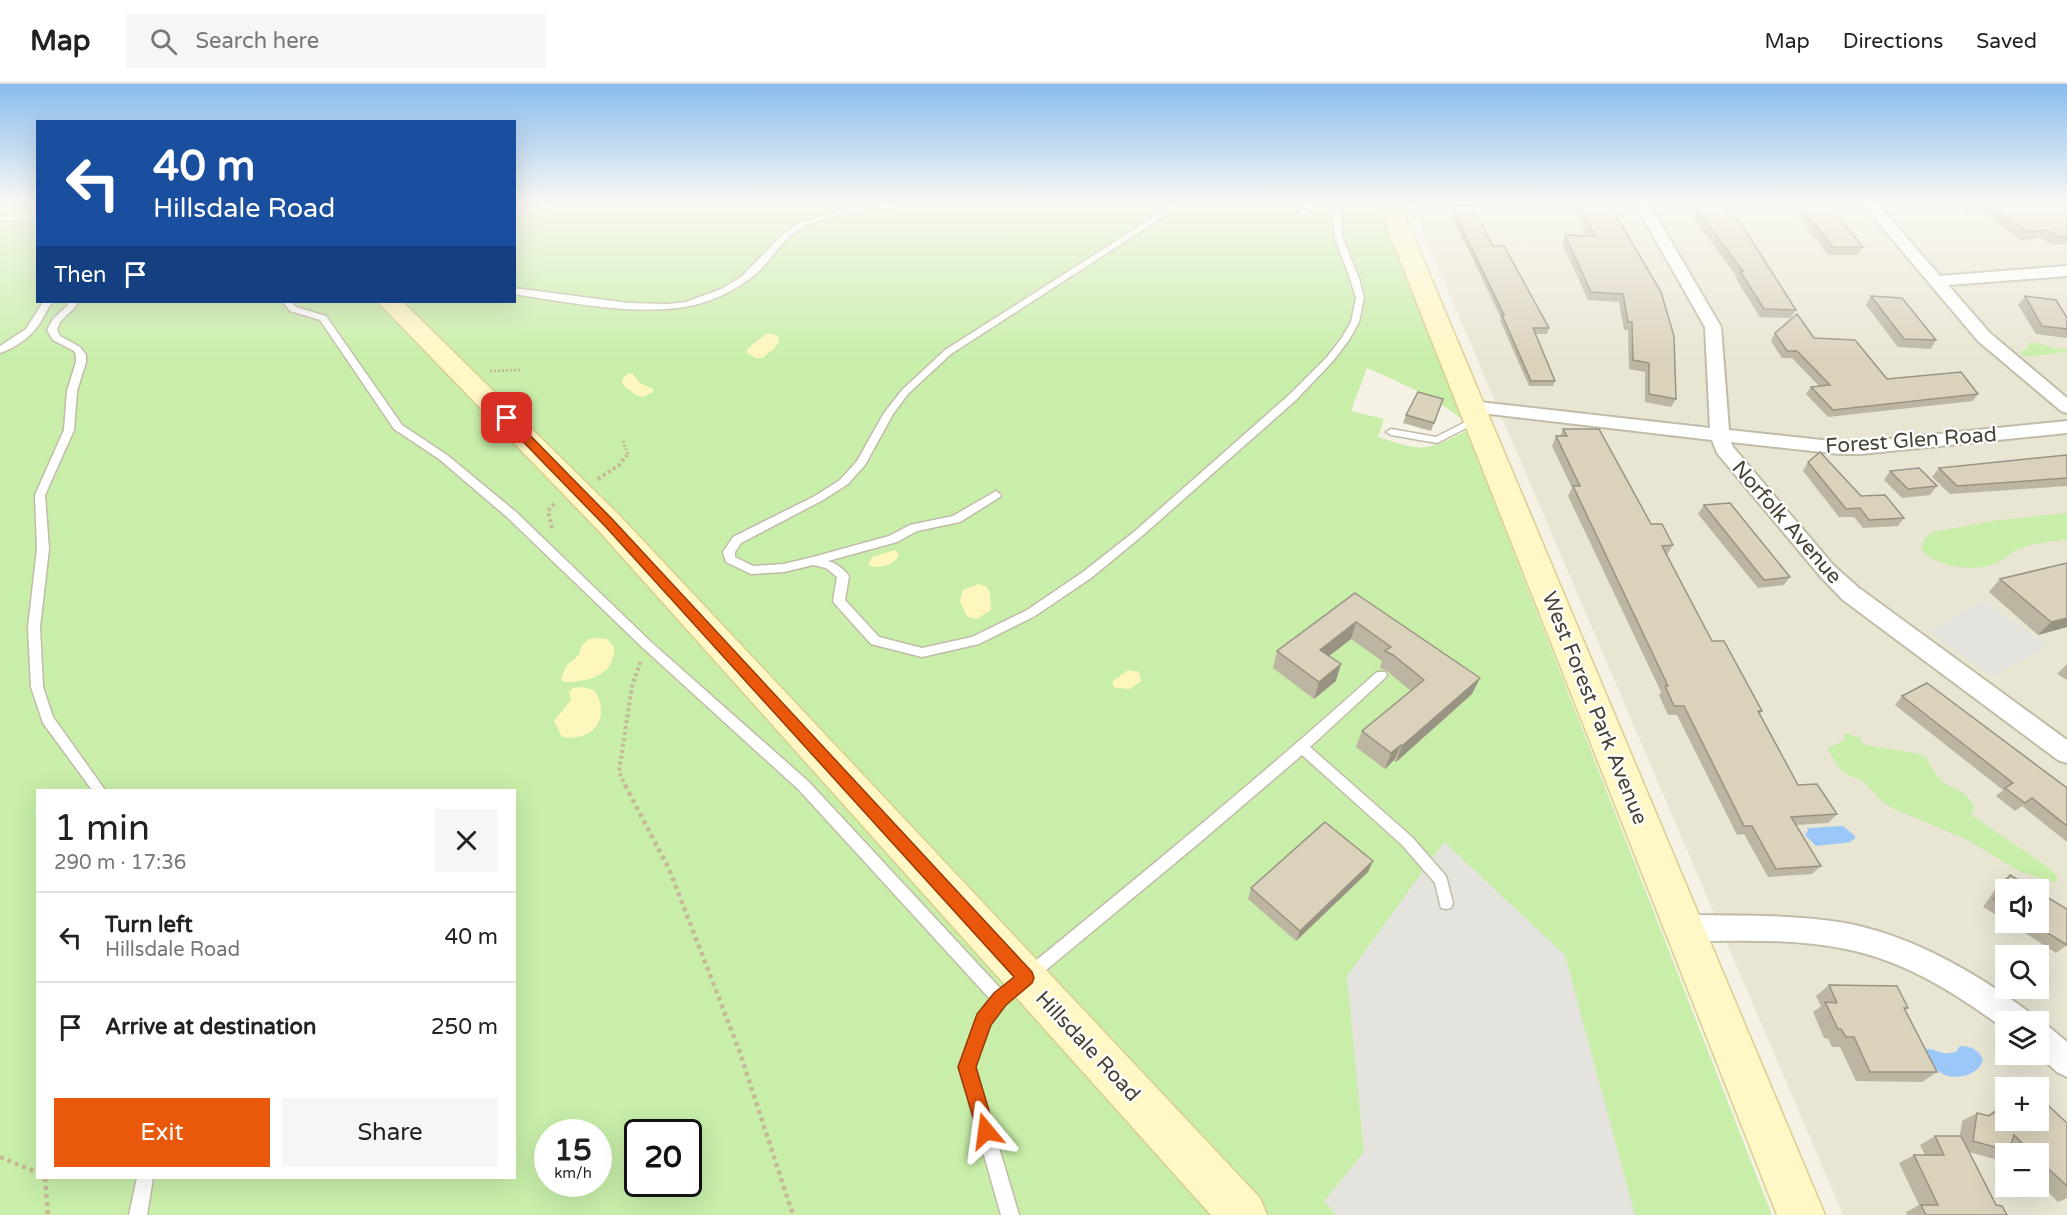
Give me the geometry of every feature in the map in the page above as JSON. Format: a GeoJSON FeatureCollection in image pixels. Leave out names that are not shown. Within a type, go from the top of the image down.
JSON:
{"type":"FeatureCollection","features":[{"type":"Feature","properties":{"kind":"main road","name":"West Forest Park Avenue"},"geometry":{"type":"LineString","coordinates":[[1409,255],[1801,1215]]}},
{"type":"Feature","properties":{"kind":"main road","name":"Hillsdale Road"},"geometry":{"type":"LineString","coordinates":[[391,303],[609,523],[1013,988],[1243,1215]]}},
{"type":"Feature","properties":{"kind":"street","name":"Norfolk Avenue"},"geometry":{"type":"LineString","coordinates":[[1671,255],[1713,327],[1720,435],[1724,449],[1827,572],[1851,594],[2067,753]]}},
{"type":"Feature","properties":{"kind":"street"},"geometry":{"type":"LineString","coordinates":[[1914,255],[1984,337],[2067,407]]}},
{"type":"Feature","properties":{"kind":"street"},"geometry":{"type":"LineString","coordinates":[[1937,281],[2067,271]]}},
{"type":"Feature","properties":{"kind":"street","name":"Forest Glen Road"},"geometry":{"type":"LineString","coordinates":[[1473,413],[1720,435],[1820,447],[1862,448],[2067,427]]}},
{"type":"Feature","properties":{"kind":"street"},"geometry":{"type":"LineString","coordinates":[[1685,928],[1817,932],[1857,938],[1898,951],[1946,972],[2003,1011]]}},
{"type":"Feature","properties":{"kind":"street"},"geometry":{"type":"LineString","coordinates":[[2049,1046],[2067,1062]]}},
{"type":"Feature","properties":{"kind":"lane"},"geometry":{"type":"LineString","coordinates":[[516,291],[621,307],[655,309],[673,307],[716,294],[745,278],[766,255]]}},
{"type":"Feature","properties":{"kind":"lane"},"geometry":{"type":"LineString","coordinates":[[996,495],[956,519],[914,528],[893,539],[784,568],[752,570],[730,559],[729,552],[737,540],[826,494],[844,482],[861,463],[889,413],[904,392],[941,357],[1100,255]]}},
{"type":"Feature","properties":{"kind":"lane"},"geometry":{"type":"LineString","coordinates":[[813,561],[830,565],[843,576],[839,601],[854,627],[880,643],[899,650],[915,652],[936,650],[973,641],[1000,630],[1037,610],[1128,543],[1158,517],[1307,381],[1344,340],[1355,322],[1360,306],[1356,277],[1346,255]]}},
{"type":"Feature","properties":{"kind":"lane"},"geometry":{"type":"LineString","coordinates":[[0,350],[31,329],[38,320],[39,313],[48,303]]}},
{"type":"Feature","properties":{"kind":"lane"},"geometry":{"type":"LineString","coordinates":[[72,303],[73,305],[56,321],[52,330],[56,338],[77,349],[81,355],[81,362],[72,392],[69,430],[40,495],[42,549],[34,627],[37,687],[46,719],[98,789]]}},
{"type":"Feature","properties":{"kind":"lane"},"geometry":{"type":"LineString","coordinates":[[288,303],[293,309],[323,318],[398,427],[443,457],[512,514],[647,645],[804,786],[1013,988]]}},
{"type":"Feature","properties":{"kind":"lane"},"geometry":{"type":"LineString","coordinates":[[1391,432],[1437,440],[1473,413]]}},
{"type":"Feature","properties":{"kind":"lane"},"geometry":{"type":"LineString","coordinates":[[1010,1215],[967,1067],[983,1020],[1013,988],[1190,844],[1303,748],[1380,675]]}},
{"type":"Feature","properties":{"kind":"lane"},"geometry":{"type":"LineString","coordinates":[[1303,748],[1407,841],[1441,880],[1446,903]]}},
{"type":"Feature","properties":{"kind":"lane"},"geometry":{"type":"LineString","coordinates":[[138,1215],[145,1179]]}},
{"type":"Feature","properties":{"kind":"path"},"geometry":{"type":"LineString","coordinates":[[483,371],[521,370]]}},
{"type":"Feature","properties":{"kind":"path"},"geometry":{"type":"LineString","coordinates":[[647,645],[632,686],[619,771],[631,799],[669,869],[739,1050],[793,1215]]}},
{"type":"Feature","properties":{"kind":"path"},"geometry":{"type":"LineString","coordinates":[[0,1157],[36,1172]]}},
{"type":"Feature","properties":{"kind":"path"},"geometry":{"type":"LineString","coordinates":[[45,1179],[48,1215]]}},
{"type":"Feature","properties":{"kind":"shaded area"},"geometry":{"type":"Polygon","coordinates":[[[1433,255],[2067,255],[2067,1215],[1843,1215],[1433,255]]]}},
{"type":"Feature","properties":{"kind":"shaded area"},"geometry":{"type":"Polygon","coordinates":[[[1983,601],[2048,645],[1993,677],[1929,631],[1983,601]]]}},
{"type":"Feature","properties":{"kind":"shaded area"},"geometry":{"type":"Polygon","coordinates":[[[1444,842],[1565,955],[1635,1215],[1336,1215],[1324,1201],[1364,1152],[1347,976],[1444,842]]]}},
{"type":"Feature","properties":{"kind":"green space"},"geometry":{"type":"Polygon","coordinates":[[[0,255],[36,255],[36,303],[516,303],[516,255],[1398,255],[1462,419],[1404,384],[1367,368],[1351,411],[1384,419],[1378,437],[1414,447],[1431,446],[1466,431],[1772,1215],[0,1215],[0,255]]]}},
{"type":"Feature","properties":{"kind":"green space"},"geometry":{"type":"Polygon","coordinates":[[[2028,343],[2067,349],[2067,352],[2023,357],[2021,351],[2027,349],[2028,343]]]}},
{"type":"Feature","properties":{"kind":"green space"},"geometry":{"type":"Polygon","coordinates":[[[2067,513],[2067,539],[2035,544],[2014,551],[1997,563],[1986,566],[1976,568],[1944,564],[1935,560],[1921,548],[1925,538],[1932,532],[1999,520],[2067,513]]]}},
{"type":"Feature","properties":{"kind":"green space"},"geometry":{"type":"Polygon","coordinates":[[[1845,733],[1859,737],[1863,744],[1925,756],[1942,782],[1963,793],[1971,802],[1974,808],[1971,815],[2045,865],[2058,877],[2055,883],[2049,879],[2019,871],[1968,840],[1892,808],[1883,802],[1863,781],[1846,774],[1837,765],[1827,748],[1844,741],[1845,733]]]}},
{"type":"Feature","properties":{"kind":"sand"},"geometry":{"type":"Polygon","coordinates":[[[767,333],[778,336],[779,341],[775,348],[762,358],[755,358],[747,353],[747,349],[767,333]]]}},
{"type":"Feature","properties":{"kind":"sand"},"geometry":{"type":"Polygon","coordinates":[[[629,373],[633,374],[640,383],[653,389],[653,392],[643,397],[636,395],[622,384],[622,379],[629,373]]]}},
{"type":"Feature","properties":{"kind":"sand"},"geometry":{"type":"Polygon","coordinates":[[[895,550],[899,554],[890,564],[877,567],[868,565],[872,557],[895,550]]]}},
{"type":"Feature","properties":{"kind":"sand"},"geometry":{"type":"Polygon","coordinates":[[[979,584],[987,587],[990,593],[991,610],[977,619],[967,617],[960,601],[963,590],[979,584]]]}},
{"type":"Feature","properties":{"kind":"sand"},"geometry":{"type":"Polygon","coordinates":[[[589,639],[607,639],[614,647],[610,665],[605,671],[591,679],[564,682],[561,678],[567,665],[579,655],[582,645],[589,639]]]}},
{"type":"Feature","properties":{"kind":"sand"},"geometry":{"type":"Polygon","coordinates":[[[1128,670],[1139,672],[1141,681],[1130,689],[1115,688],[1112,682],[1128,670]]]}},
{"type":"Feature","properties":{"kind":"sand"},"geometry":{"type":"Polygon","coordinates":[[[582,687],[594,690],[599,700],[601,709],[597,726],[583,736],[562,737],[554,721],[571,700],[569,692],[573,688],[582,687]]]}},
{"type":"Feature","properties":{"kind":"water"},"geometry":{"type":"Polygon","coordinates":[[[1843,826],[1855,836],[1852,842],[1816,846],[1805,835],[1807,828],[1843,826]]]}},
{"type":"Feature","properties":{"kind":"water"},"geometry":{"type":"Polygon","coordinates":[[[1960,1046],[1974,1049],[1983,1060],[1975,1071],[1956,1077],[1942,1074],[1937,1070],[1925,1049],[1951,1053],[1956,1052],[1960,1046]]]}},
{"type":"Feature","properties":{"kind":"building"},"geometry":{"type":"Polygon","coordinates":[[[1475,255],[1509,255],[1549,328],[1533,328],[1555,381],[1531,381],[1502,315],[1504,315],[1475,255]]]}},
{"type":"Feature","properties":{"kind":"building"},"geometry":{"type":"Polygon","coordinates":[[[1574,255],[1639,255],[1661,292],[1674,336],[1676,399],[1649,394],[1649,363],[1633,360],[1632,322],[1628,322],[1623,294],[1591,292],[1574,255]]]}},
{"type":"Feature","properties":{"kind":"building"},"geometry":{"type":"Polygon","coordinates":[[[1731,255],[1761,255],[1796,310],[1764,309],[1740,271],[1743,271],[1731,255]]]}},
{"type":"Feature","properties":{"kind":"building"},"geometry":{"type":"Polygon","coordinates":[[[1871,296],[1902,298],[1936,340],[1904,339],[1871,296]]]}},
{"type":"Feature","properties":{"kind":"building"},"geometry":{"type":"Polygon","coordinates":[[[2025,296],[2056,300],[2067,318],[2067,329],[2042,326],[2025,296]]]}},
{"type":"Feature","properties":{"kind":"building"},"geometry":{"type":"Polygon","coordinates":[[[1797,314],[1814,338],[1855,340],[1887,379],[1961,372],[1978,394],[1833,410],[1811,387],[1830,385],[1797,351],[1787,351],[1775,333],[1797,314]]]}},
{"type":"Feature","properties":{"kind":"building"},"geometry":{"type":"Polygon","coordinates":[[[1418,392],[1443,399],[1434,423],[1406,415],[1418,392]]]}},
{"type":"Feature","properties":{"kind":"building"},"geometry":{"type":"Polygon","coordinates":[[[1563,429],[1599,429],[1651,524],[1662,524],[1673,545],[1662,546],[1712,641],[1724,641],[1762,711],[1758,711],[1798,785],[1817,784],[1837,814],[1791,817],[1821,866],[1776,869],[1752,826],[1744,826],[1684,706],[1674,706],[1665,686],[1668,686],[1573,486],[1580,486],[1556,436],[1567,436],[1563,429]]]}},
{"type":"Feature","properties":{"kind":"building"},"geometry":{"type":"Polygon","coordinates":[[[1820,452],[1861,496],[1885,495],[1904,518],[1869,520],[1860,508],[1846,509],[1808,462],[1820,452]]]}},
{"type":"Feature","properties":{"kind":"building"},"geometry":{"type":"Polygon","coordinates":[[[2067,455],[2067,478],[1957,486],[1939,468],[2067,455]]]}},
{"type":"Feature","properties":{"kind":"building"},"geometry":{"type":"Polygon","coordinates":[[[1919,468],[1937,486],[1908,489],[1890,471],[1919,468]]]}},
{"type":"Feature","properties":{"kind":"building"},"geometry":{"type":"Polygon","coordinates":[[[1730,503],[1790,577],[1764,580],[1704,505],[1730,503]]]}},
{"type":"Feature","properties":{"kind":"building"},"geometry":{"type":"Polygon","coordinates":[[[2067,563],[2067,618],[2051,622],[2000,579],[2067,563]]]}},
{"type":"Feature","properties":{"kind":"building"},"geometry":{"type":"Polygon","coordinates":[[[1355,593],[1480,678],[1391,753],[1362,731],[1424,680],[1385,651],[1391,647],[1356,622],[1320,650],[1341,664],[1319,682],[1277,651],[1355,593]]]}},
{"type":"Feature","properties":{"kind":"building"},"geometry":{"type":"Polygon","coordinates":[[[1927,683],[2067,788],[2067,826],[2032,798],[2025,803],[2005,788],[2013,783],[1902,696],[1927,683]]]}},
{"type":"Feature","properties":{"kind":"building"},"geometry":{"type":"Polygon","coordinates":[[[1325,822],[1373,861],[1300,931],[1251,888],[1325,822]]]}},
{"type":"Feature","properties":{"kind":"building"},"geometry":{"type":"Polygon","coordinates":[[[2049,898],[2067,909],[2067,945],[2048,933],[2049,898]]]}},
{"type":"Feature","properties":{"kind":"building"},"geometry":{"type":"Polygon","coordinates":[[[1829,985],[1897,986],[1908,1008],[1904,1008],[1937,1072],[1870,1072],[1854,1037],[1846,1037],[1841,1029],[1838,1029],[1825,1002],[1837,1003],[1829,985]]]}},
{"type":"Feature","properties":{"kind":"building"},"geometry":{"type":"Polygon","coordinates":[[[2049,1106],[2067,1123],[2067,1186],[2049,1169],[2049,1143],[2022,1143],[2014,1135],[2012,1143],[1995,1143],[1995,1147],[1973,1141],[1977,1113],[1989,1116],[1995,1112],[1995,1131],[2049,1131],[2049,1106]]]}},
{"type":"Feature","properties":{"kind":"building"},"geometry":{"type":"Polygon","coordinates":[[[1935,1136],[1961,1136],[1996,1205],[2002,1206],[2007,1215],[1926,1215],[1921,1205],[1938,1205],[1914,1155],[1944,1155],[1935,1136]]]}},
{"type":"Feature","properties":{"kind":"route"},"geometry":{"type":"LineString","coordinates":[[507,418],[609,523],[1026,978],[1000,999],[983,1020],[967,1067],[986,1131]]}}]}
